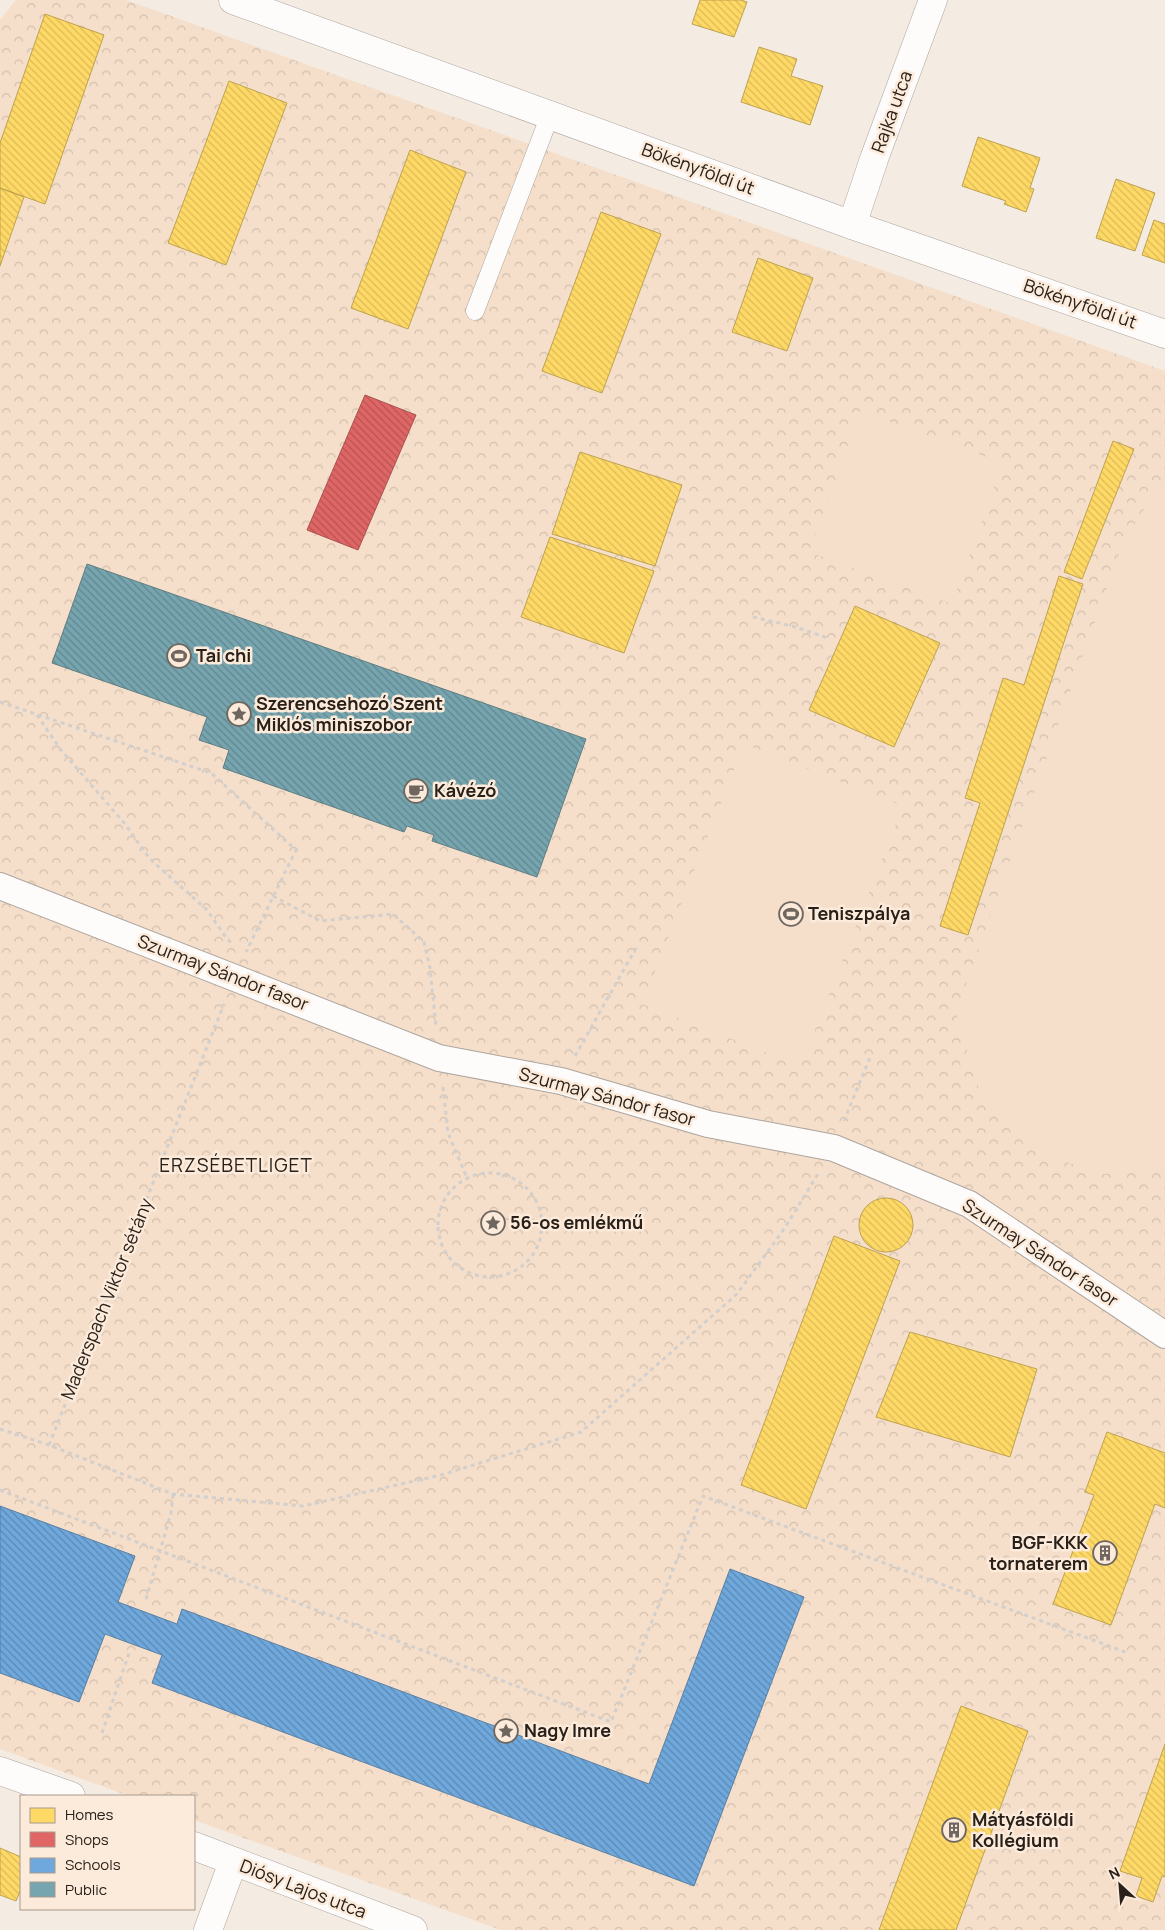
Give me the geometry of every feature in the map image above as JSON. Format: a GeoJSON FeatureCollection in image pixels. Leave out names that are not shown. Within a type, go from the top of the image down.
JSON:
{"type":"FeatureCollection","features":[{"type":"Feature","properties":{"kind":"street","name":"Bökényföldi út"},"geometry":{"type":"LineString","coordinates":[[233,0],[852,225],[1165,334]]}},
{"type":"Feature","properties":{"kind":"street","name":"Rajka utca"},"geometry":{"type":"LineString","coordinates":[[852,225],[874,159],[933,0]]}},
{"type":"Feature","properties":{"kind":"street","name":"Szurmay Sándor fasor"},"geometry":{"type":"LineString","coordinates":[[0,886],[239,967],[440,1058],[562,1081],[708,1124],[834,1148],[968,1204],[1165,1335]]}},
{"type":"Feature","properties":{"kind":"street"},"geometry":{"type":"LineString","coordinates":[[0,1771],[68,1795]]}},
{"type":"Feature","properties":{"kind":"street","name":"Diósy Lajos utca"},"geometry":{"type":"LineString","coordinates":[[195,1846],[413,1930]]}},
{"type":"Feature","properties":{"kind":"street"},"geometry":{"type":"LineString","coordinates":[[208,1930],[233,1862]]}},
{"type":"Feature","properties":{"kind":"lane"},"geometry":{"type":"LineString","coordinates":[[475,311],[550,115]]}},
{"type":"Feature","properties":{"kind":"path"},"geometry":{"type":"LineString","coordinates":[[754,616],[828,638]]}},
{"type":"Feature","properties":{"kind":"path"},"geometry":{"type":"LineString","coordinates":[[0,702],[36,714],[61,750],[124,824],[150,859],[207,910],[225,936],[239,967]]}},
{"type":"Feature","properties":{"kind":"path","name":"Maderspach Viktor sétány"},"geometry":{"type":"LineString","coordinates":[[36,714],[211,774],[296,850],[239,967],[49,1445]]}},
{"type":"Feature","properties":{"kind":"path"},"geometry":{"type":"LineString","coordinates":[[273,896],[320,921],[393,914],[424,942],[430,968],[448,1133],[467,1178]]}},
{"type":"Feature","properties":{"kind":"path"},"geometry":{"type":"LineString","coordinates":[[562,1081],[636,948]]}},
{"type":"Feature","properties":{"kind":"path"},"geometry":{"type":"LineString","coordinates":[[0,1429],[49,1445],[173,1494],[303,1506],[441,1475],[581,1432],[737,1294],[784,1229],[834,1148],[871,1054]]}},
{"type":"Feature","properties":{"kind":"path"},"geometry":{"type":"LineString","coordinates":[[492,1172],[516,1179],[535,1196],[544,1220],[540,1246],[525,1266],[502,1278],[476,1277],[454,1264],[440,1243],[438,1218],[447,1194],[467,1178],[492,1172]]}},
{"type":"Feature","properties":{"kind":"path"},"geometry":{"type":"LineString","coordinates":[[0,1490],[611,1722],[703,1496],[1128,1653]]}},
{"type":"Feature","properties":{"kind":"path"},"geometry":{"type":"LineString","coordinates":[[146,1599],[170,1513],[173,1494]]}},
{"type":"Feature","properties":{"kind":"path"},"geometry":{"type":"LineString","coordinates":[[102,1732],[130,1650]]}},
{"type":"Feature","properties":{"kind":"green space"},"geometry":{"type":"Polygon","coordinates":[[[16,0],[126,0],[1165,371],[1165,1930],[501,1930],[195,1820],[195,1795],[126,1795],[0,1749],[0,20],[16,0]]]}},
{"type":"Feature","properties":{"kind":"green space"},"geometry":{"type":"Polygon","coordinates":[[[860,411],[1003,463],[952,604],[809,552],[860,411]]]}},
{"type":"Feature","properties":{"kind":"green space"},"geometry":{"type":"Polygon","coordinates":[[[1165,480],[1165,1172],[1101,1174],[1031,1150],[982,1100],[956,1013],[1123,543],[1160,484],[1165,480]]]}},
{"type":"Feature","properties":{"kind":"green space"},"geometry":{"type":"Polygon","coordinates":[[[744,744],[903,806],[801,1066],[642,1004],[744,744]]]}},
{"type":"Feature","properties":{"kind":"building: Homes"},"geometry":{"type":"Polygon","coordinates":[[[700,0],[741,0],[747,2],[734,37],[692,24],[700,0]]]}},
{"type":"Feature","properties":{"kind":"building: Homes"},"geometry":{"type":"Polygon","coordinates":[[[45,14],[104,35],[45,204],[0,188],[0,143],[45,14]]]}},
{"type":"Feature","properties":{"kind":"building: Homes"},"geometry":{"type":"Polygon","coordinates":[[[759,47],[797,59],[791,76],[823,86],[810,125],[741,102],[759,47]]]}},
{"type":"Feature","properties":{"kind":"building: Homes"},"geometry":{"type":"Polygon","coordinates":[[[229,81],[287,103],[226,265],[168,243],[229,81]]]}},
{"type":"Feature","properties":{"kind":"building: Homes"},"geometry":{"type":"Polygon","coordinates":[[[978,137],[1040,158],[1030,188],[1034,189],[1026,212],[1004,204],[1006,201],[962,186],[978,137]]]}},
{"type":"Feature","properties":{"kind":"building: Homes"},"geometry":{"type":"Polygon","coordinates":[[[410,150],[466,172],[408,329],[351,308],[410,150]]]}},
{"type":"Feature","properties":{"kind":"building: Homes"},"geometry":{"type":"Polygon","coordinates":[[[1116,179],[1155,193],[1135,251],[1096,238],[1116,179]]]}},
{"type":"Feature","properties":{"kind":"building: Homes"},"geometry":{"type":"Polygon","coordinates":[[[0,188],[24,197],[0,266],[0,188]]]}},
{"type":"Feature","properties":{"kind":"building: Homes"},"geometry":{"type":"Polygon","coordinates":[[[601,212],[661,234],[602,393],[542,371],[601,212]]]}},
{"type":"Feature","properties":{"kind":"building: Homes"},"geometry":{"type":"Polygon","coordinates":[[[1154,220],[1165,224],[1165,263],[1142,255],[1154,220]]]}},
{"type":"Feature","properties":{"kind":"building: Homes"},"geometry":{"type":"Polygon","coordinates":[[[758,258],[813,278],[787,351],[732,332],[758,258]]]}},
{"type":"Feature","properties":{"kind":"building: Homes"},"geometry":{"type":"Polygon","coordinates":[[[1113,441],[1134,449],[1082,579],[1064,572],[1113,441]]]}},
{"type":"Feature","properties":{"kind":"building: Homes"},"geometry":{"type":"Polygon","coordinates":[[[580,452],[682,485],[655,566],[552,534],[580,452]]]}},
{"type":"Feature","properties":{"kind":"building: Homes"},"geometry":{"type":"Polygon","coordinates":[[[550,537],[654,571],[624,653],[521,617],[550,537]]]}},
{"type":"Feature","properties":{"kind":"building: Homes"},"geometry":{"type":"Polygon","coordinates":[[[1059,576],[1083,584],[968,935],[940,926],[980,803],[965,798],[1003,678],[1024,685],[1059,576]]]}},
{"type":"Feature","properties":{"kind":"building: Homes"},"geometry":{"type":"Polygon","coordinates":[[[855,606],[940,643],[894,747],[809,710],[855,606]]]}},
{"type":"Feature","properties":{"kind":"building: Homes"},"geometry":{"type":"Polygon","coordinates":[[[881,1198],[891,1198],[901,1202],[909,1210],[913,1225],[909,1240],[901,1248],[891,1252],[881,1252],[871,1248],[863,1240],[859,1230],[859,1220],[863,1210],[871,1202],[881,1198]]]}},
{"type":"Feature","properties":{"kind":"building: Homes"},"geometry":{"type":"Polygon","coordinates":[[[834,1236],[900,1261],[806,1509],[741,1485],[834,1236]]]}},
{"type":"Feature","properties":{"kind":"building: Homes"},"geometry":{"type":"Polygon","coordinates":[[[910,1332],[1037,1369],[1010,1457],[876,1417],[910,1332]]]}},
{"type":"Feature","properties":{"kind":"building: Homes","name":"BGF-KKK tornaterem"},"geometry":{"type":"Polygon","coordinates":[[[1107,1432],[1165,1453],[1165,1508],[1155,1504],[1111,1625],[1053,1604],[1094,1495],[1085,1492],[1107,1432]]]}},
{"type":"Feature","properties":{"kind":"building: Homes","name":"Mátyásföldi Kollégium"},"geometry":{"type":"Polygon","coordinates":[[[961,1706],[1028,1731],[956,1930],[879,1930],[961,1706]]]}},
{"type":"Feature","properties":{"kind":"building: Homes"},"geometry":{"type":"Polygon","coordinates":[[[1165,1744],[1165,1877],[1162,1876],[1153,1902],[1136,1896],[1142,1878],[1120,1871],[1165,1744]]]}},
{"type":"Feature","properties":{"kind":"building: Homes"},"geometry":{"type":"Polygon","coordinates":[[[0,1848],[20,1857],[20,1891],[16,1901],[0,1895],[0,1848]]]}},
{"type":"Feature","properties":{"kind":"building: Shops"},"geometry":{"type":"Polygon","coordinates":[[[365,395],[416,415],[358,550],[307,530],[365,395]]]}},
{"type":"Feature","properties":{"kind":"building: Schools"},"geometry":{"type":"Polygon","coordinates":[[[0,1506],[135,1556],[118,1602],[177,1624],[182,1609],[649,1784],[730,1569],[804,1597],[694,1886],[152,1683],[162,1655],[105,1634],[79,1702],[0,1673],[0,1506]]]}},
{"type":"Feature","properties":{"kind":"building: Public"},"geometry":{"type":"Polygon","coordinates":[[[87,564],[586,739],[537,877],[432,841],[434,835],[407,826],[404,832],[223,768],[229,750],[199,740],[207,717],[52,663],[87,564]]]}},
{"type":"Feature","properties":{"kind":"place","name":"Tai chi"},"geometry":{"type":"Point","coordinates":[179,656]}},
{"type":"Feature","properties":{"kind":"place","name":"Szerencsehozó Szent Miklós miniszobor"},"geometry":{"type":"Point","coordinates":[239,714]}},
{"type":"Feature","properties":{"kind":"place","name":"Kávézó"},"geometry":{"type":"Point","coordinates":[416,791]}},
{"type":"Feature","properties":{"kind":"place","name":"Teniszpálya"},"geometry":{"type":"Point","coordinates":[791,914]}},
{"type":"Feature","properties":{"kind":"place","name":"56-os emlékmű"},"geometry":{"type":"Point","coordinates":[493,1223]}},
{"type":"Feature","properties":{"kind":"place","name":"BGF-KKK tornaterem"},"geometry":{"type":"Point","coordinates":[1105,1553]}},
{"type":"Feature","properties":{"kind":"place","name":"Nagy Imre"},"geometry":{"type":"Point","coordinates":[506,1731]}},
{"type":"Feature","properties":{"kind":"place","name":"Mátyásföldi Kollégium"},"geometry":{"type":"Point","coordinates":[954,1830]}},
{"type":"Feature","properties":{"kind":"district","name":"ERZSÉBETLIGET"},"geometry":{"type":"Point","coordinates":[236,1165]}}]}
